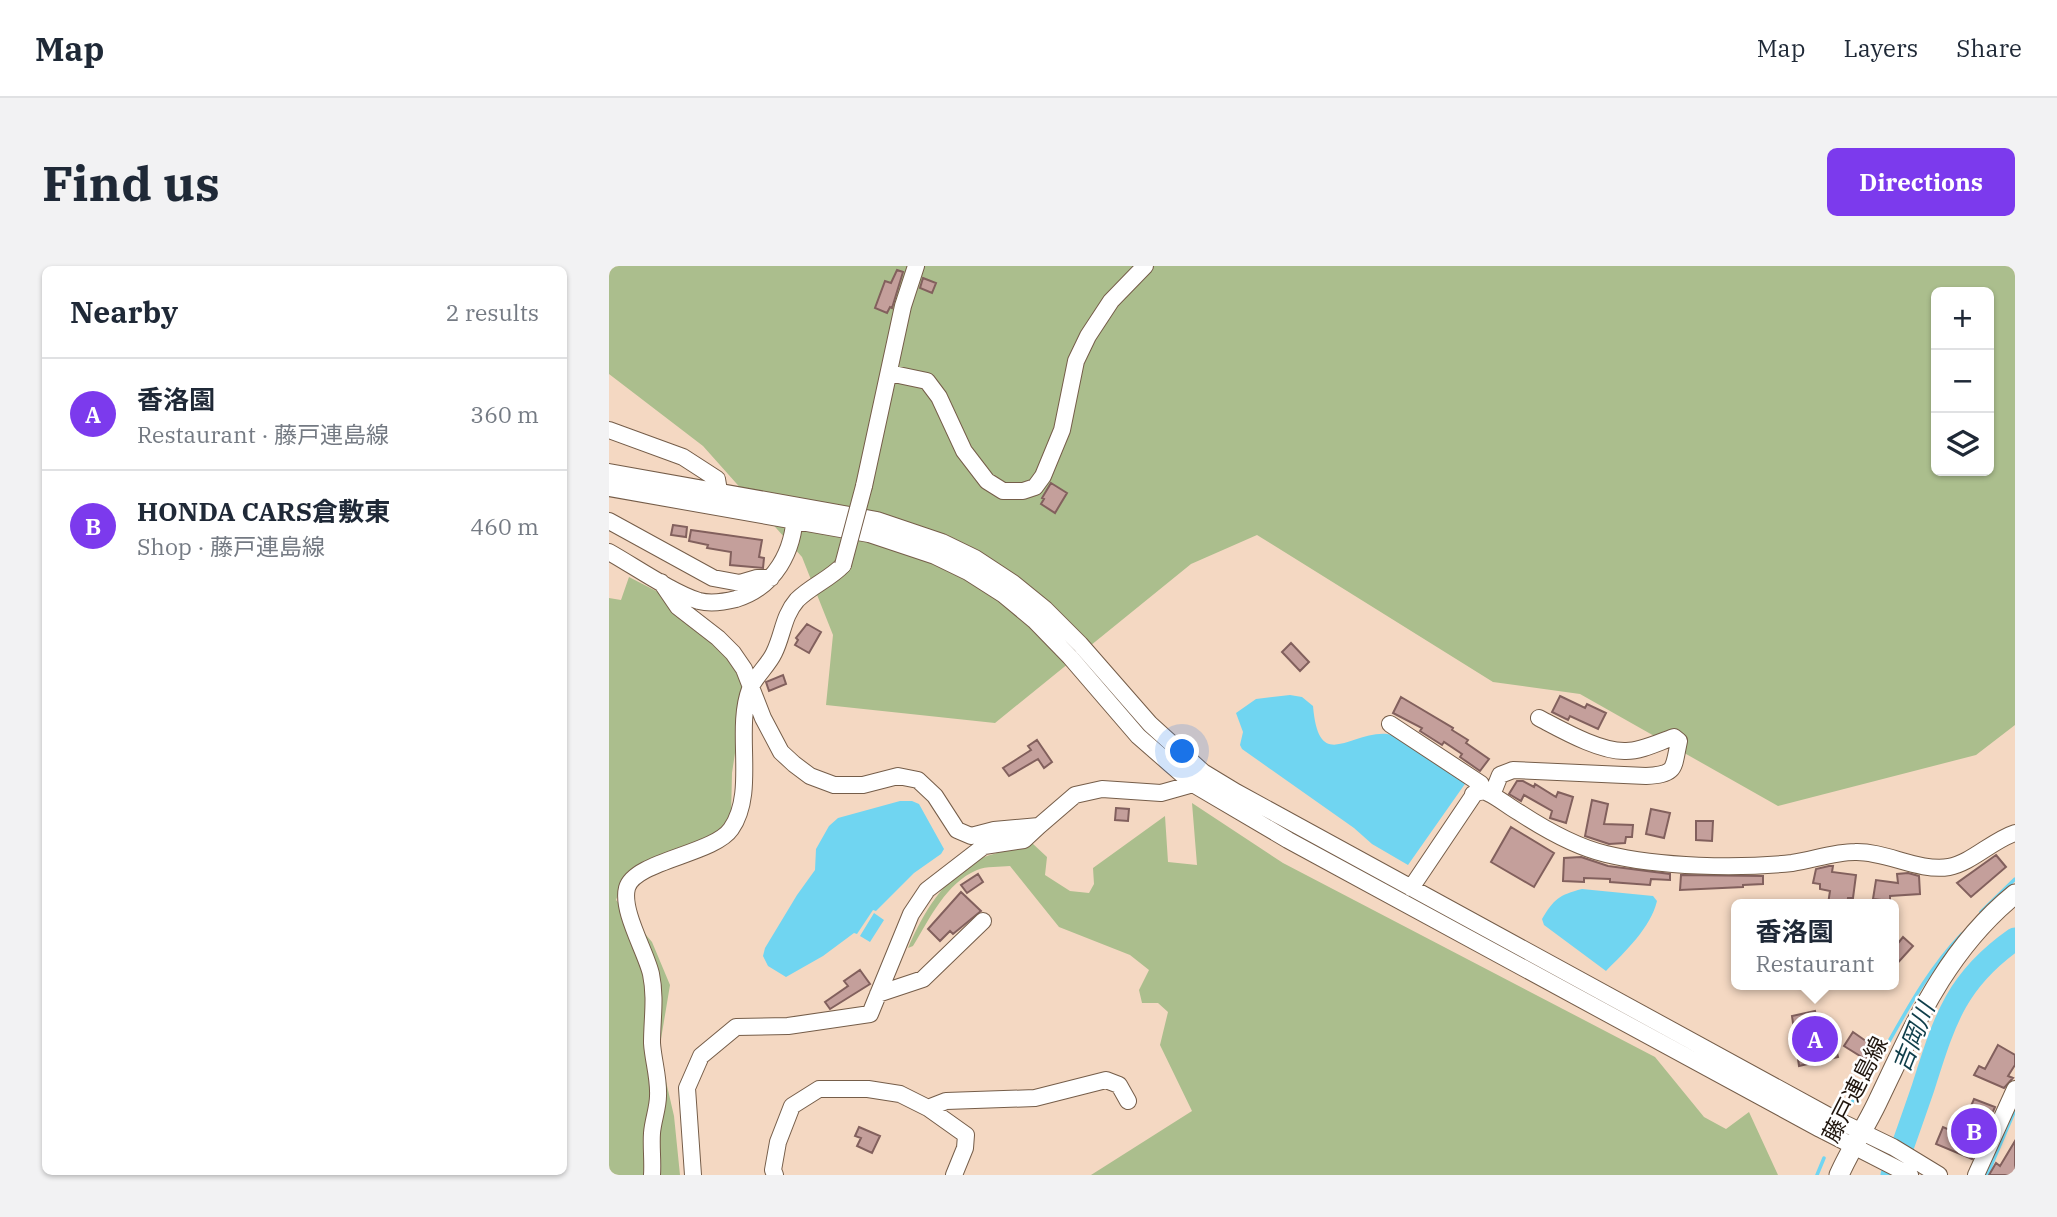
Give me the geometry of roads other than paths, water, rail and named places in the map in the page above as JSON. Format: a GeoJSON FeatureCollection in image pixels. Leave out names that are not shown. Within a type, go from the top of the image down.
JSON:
{"type":"FeatureCollection","features":[{"type":"Feature","properties":{"kind":"main road","name":"藤戸連島線"},"geometry":{"type":"LineString","coordinates":[[1839,1175],[1916,1020],[1937,984],[1971,937],[2015,894]]}},
{"type":"Feature","properties":{"kind":"street"},"geometry":{"type":"LineString","coordinates":[[652,1175],[652,1133],[658,1094],[652,1043],[655,1007],[651,972],[637,941],[627,888],[635,875],[729,833],[740,816],[744,726],[750,688],[773,655],[782,626],[796,602],[811,587],[843,565],[864,486],[903,306],[915,266]]}},
{"type":"Feature","properties":{"kind":"street"},"geometry":{"type":"LineString","coordinates":[[889,373],[927,382],[939,397],[964,451],[987,481],[1003,491],[1023,491],[1035,487],[1043,476],[1062,430],[1076,361],[1111,302],[1145,266]]}},
{"type":"Feature","properties":{"kind":"street"},"geometry":{"type":"LineString","coordinates":[[609,430],[683,457],[717,479],[719,491]]}},
{"type":"Feature","properties":{"kind":"street"},"geometry":{"type":"LineString","coordinates":[[609,472],[719,491],[795,513]]}},
{"type":"Feature","properties":{"kind":"street"},"geometry":{"type":"LineString","coordinates":[[609,488],[795,513],[877,520],[911,530],[975,558],[1013,583],[1045,609],[1080,644],[1198,778],[1288,840],[1915,1169],[1939,1175]]}},
{"type":"Feature","properties":{"kind":"street"},"geometry":{"type":"LineString","coordinates":[[609,552],[688,597],[713,603],[744,596],[771,578],[787,553],[795,513]]}},
{"type":"Feature","properties":{"kind":"street"},"geometry":{"type":"LineString","coordinates":[[609,521],[713,578],[740,583],[757,578],[771,578]]}},
{"type":"Feature","properties":{"kind":"street"},"geometry":{"type":"LineString","coordinates":[[661,582],[678,607],[733,653],[744,669],[750,688],[781,751],[810,776],[834,785],[863,785],[898,776],[918,780],[935,796],[957,830],[971,836],[994,830],[1039,826]]}},
{"type":"Feature","properties":{"kind":"street"},"geometry":{"type":"LineString","coordinates":[[1492,795],[1500,775],[1513,769],[1646,776],[1664,775],[1671,771],[1679,741],[1674,737],[1637,750],[1623,751],[1578,738],[1539,718]]}},
{"type":"Feature","properties":{"kind":"street"},"geometry":{"type":"LineString","coordinates":[[1390,724],[1481,784],[1411,888]]}},
{"type":"Feature","properties":{"kind":"street"},"geometry":{"type":"LineString","coordinates":[[693,1175],[687,1088],[701,1056],[736,1027],[788,1026],[870,1014],[911,914],[927,890],[984,846],[1024,840],[1075,796],[1102,789],[1161,793],[1198,778],[1411,888],[1827,1115],[1858,1139]]}},
{"type":"Feature","properties":{"kind":"street"},"geometry":{"type":"LineString","coordinates":[[1473,794],[1483,791],[1492,795],[1521,814],[1591,851],[1625,859],[1682,864],[1737,866],[1791,863],[1852,852],[1876,853],[1927,867],[1950,867],[2015,833]]}},
{"type":"Feature","properties":{"kind":"street"},"geometry":{"type":"LineString","coordinates":[[879,995],[923,979],[983,921]]}},
{"type":"Feature","properties":{"kind":"street"},"geometry":{"type":"LineString","coordinates":[[928,1108],[946,1101],[1035,1098],[1106,1080],[1119,1085],[1128,1101]]}},
{"type":"Feature","properties":{"kind":"street"},"geometry":{"type":"LineString","coordinates":[[775,1175],[778,1142],[792,1106],[818,1089],[868,1089],[900,1094],[928,1108],[966,1135],[965,1148],[954,1175]]}},
{"type":"Feature","properties":{"kind":"street"},"geometry":{"type":"LineString","coordinates":[[1976,1175],[2015,1089]]}},
{"type":"Feature","properties":{"kind":"water"},"geometry":{"type":"Polygon","coordinates":[[[1290,695],[1302,697],[1313,706],[1316,727],[1322,739],[1329,744],[1373,735],[1395,736],[1467,781],[1408,865],[1372,844],[1354,828],[1242,749],[1240,745],[1243,732],[1236,713],[1256,699],[1290,695]]]}},
{"type":"Feature","properties":{"kind":"water"},"geometry":{"type":"Polygon","coordinates":[[[900,801],[919,804],[944,849],[941,854],[914,873],[876,911],[873,910],[857,934],[854,933],[823,956],[786,977],[768,966],[763,956],[765,948],[815,870],[816,849],[829,826],[838,818],[900,801]]]}},
{"type":"Feature","properties":{"kind":"water"},"geometry":{"type":"Polygon","coordinates":[[[1582,889],[1653,896],[1657,901],[1643,930],[1606,971],[1544,925],[1542,919],[1558,899],[1582,889]]]}},
{"type":"Feature","properties":{"kind":"water"},"geometry":{"type":"Polygon","coordinates":[[[874,913],[884,920],[870,942],[860,936],[874,913]]]}},
{"type":"Feature","properties":{"kind":"waterway"},"geometry":{"type":"LineString","coordinates":[[1981,912],[2015,879]]}},
{"type":"Feature","properties":{"kind":"waterway"},"geometry":{"type":"LineString","coordinates":[[1852,1102],[1930,973],[1962,934]]}},
{"type":"Feature","properties":{"kind":"waterway","name":"吉岡川"},"geometry":{"type":"LineString","coordinates":[[1892,1175],[1954,1004],[1978,971],[2015,939]]}},
{"type":"Feature","properties":{"kind":"waterway"},"geometry":{"type":"LineString","coordinates":[[1987,1175],[2015,1110]]}},
{"type":"Feature","properties":{"kind":"waterway"},"geometry":{"type":"LineString","coordinates":[[1817,1175],[1824,1158]]}},
{"type":"Feature","properties":{"kind":"place","name":"香洛園"},"geometry":{"type":"Point","coordinates":[1815,1039]}},
{"type":"Feature","properties":{"kind":"place","name":"HONDA CARS倉敷東"},"geometry":{"type":"Point","coordinates":[1974,1131]}}]}
